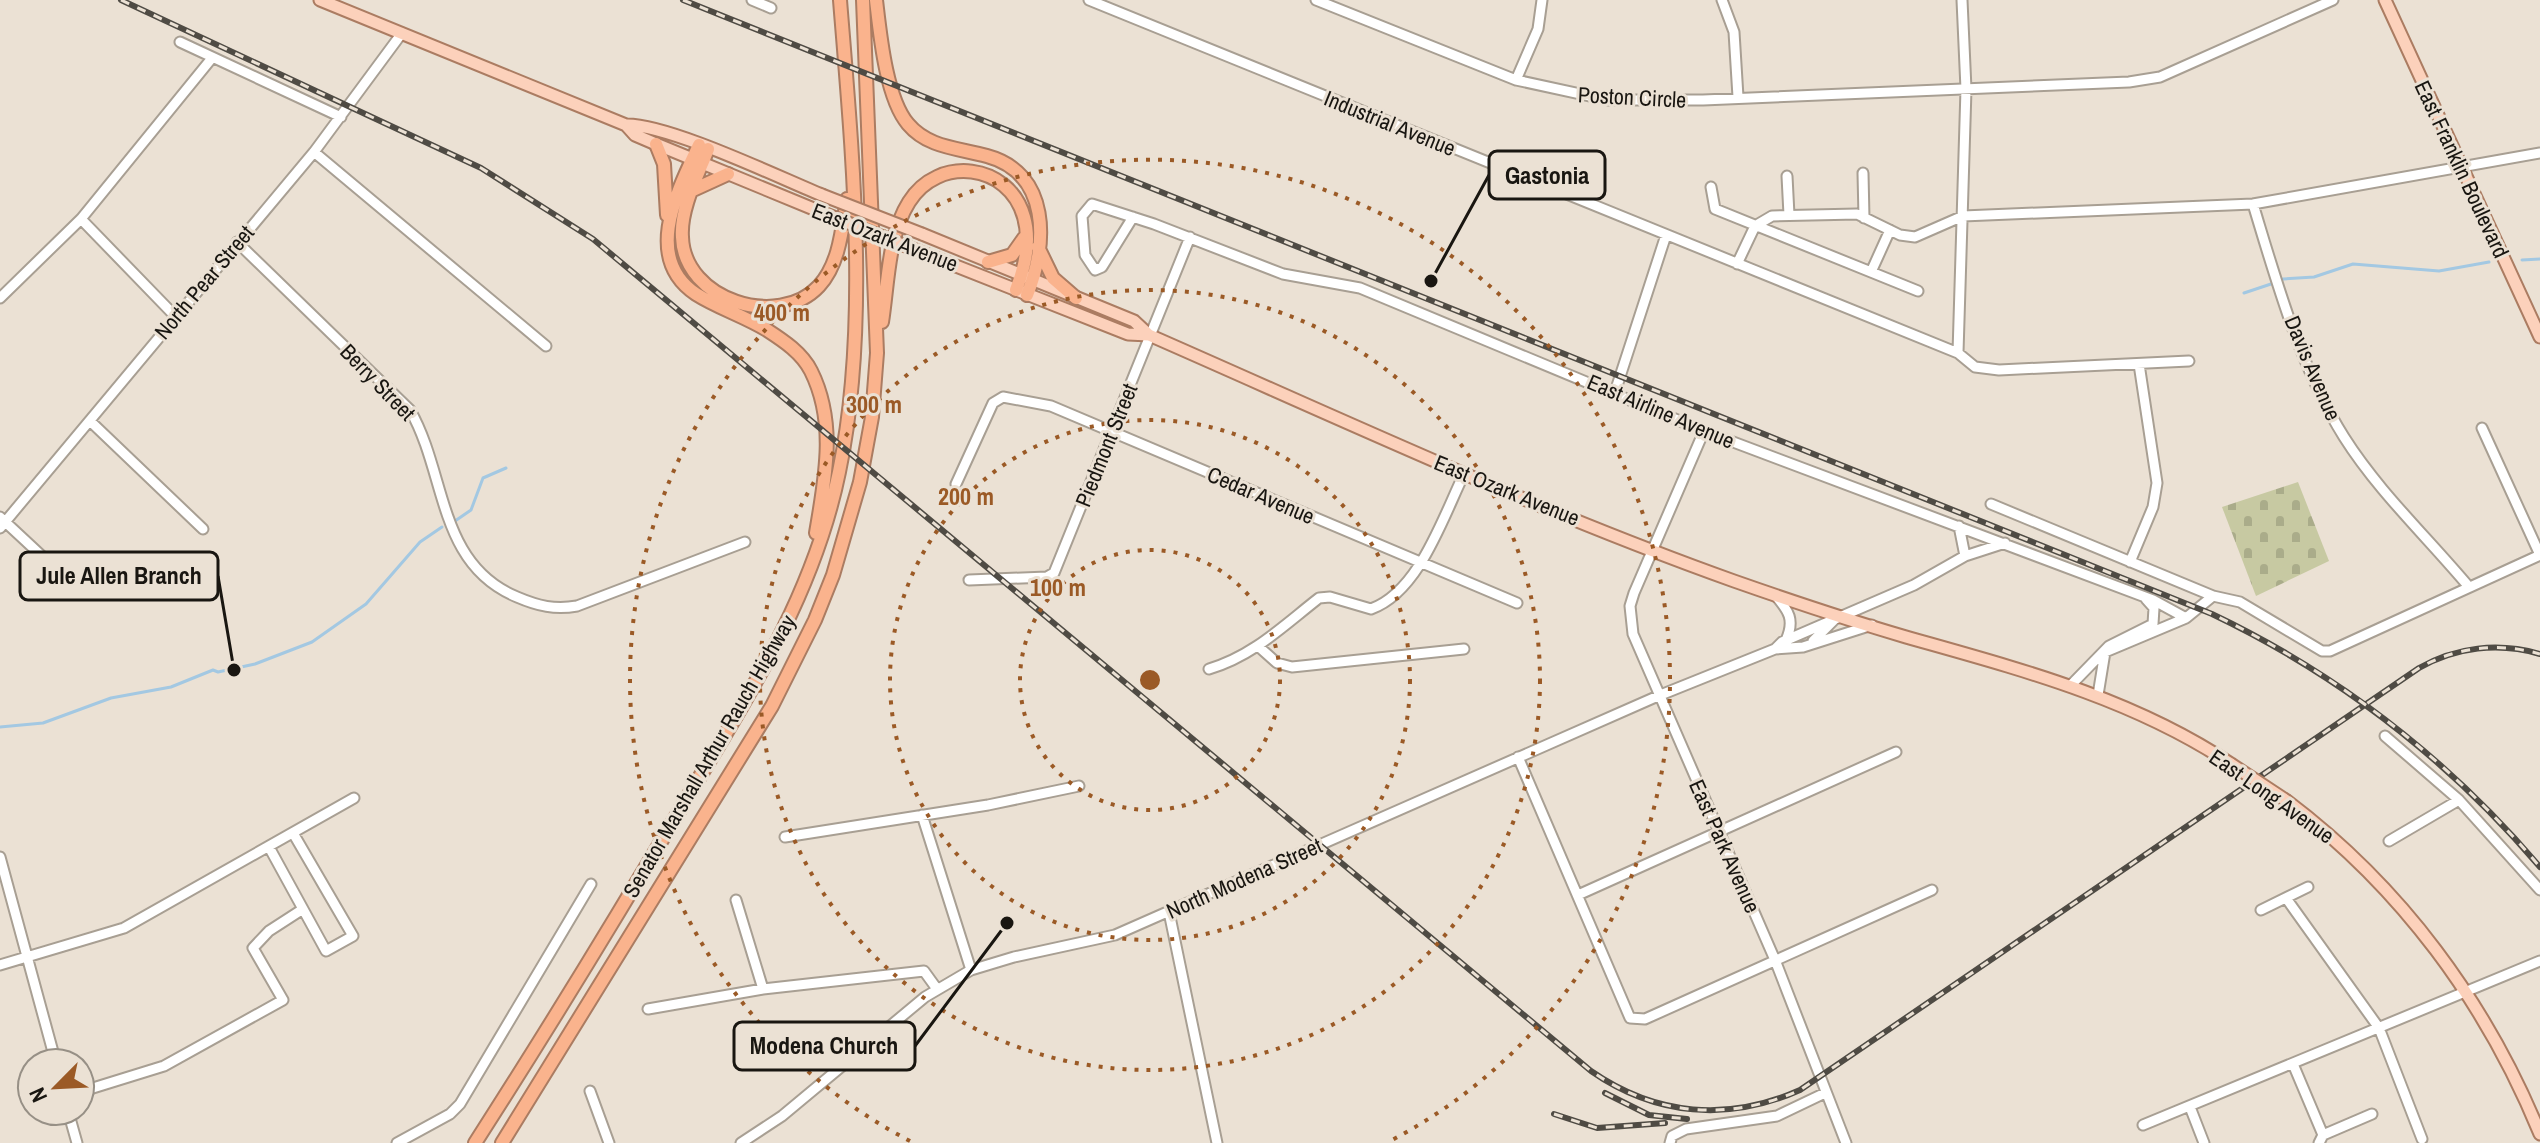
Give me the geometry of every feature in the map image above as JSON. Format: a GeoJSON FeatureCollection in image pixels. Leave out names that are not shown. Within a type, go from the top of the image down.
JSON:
{"type":"FeatureCollection","features":[{"type":"Feature","properties":{"kind":"highway","name":"Senator Marshall Arthur Rauch Highway"},"geometry":{"type":"LineString","coordinates":[[475,1143],[774,653],[808,575],[839,474],[853,378],[856,317],[840,0]]}},
{"type":"Feature","properties":{"kind":"highway","name":"Senator Marshall Arthur Rauch Highway"},"geometry":{"type":"LineString","coordinates":[[502,1143],[796,662],[833,575],[860,482],[872,417],[877,353],[863,0]]}},
{"type":"Feature","properties":{"kind":"highway"},"geometry":{"type":"LineString","coordinates":[[876,0],[895,102],[902,116],[931,142],[987,156],[1015,169],[1038,201],[1038,247],[1021,292]]}},
{"type":"Feature","properties":{"kind":"highway"},"geometry":{"type":"LineString","coordinates":[[656,144],[664,164],[671,263],[686,286],[771,333],[794,349],[811,371],[828,427],[825,479],[808,575]]}},
{"type":"Feature","properties":{"kind":"highway"},"geometry":{"type":"LineString","coordinates":[[667,236],[677,195],[703,147]]}},
{"type":"Feature","properties":{"kind":"highway"},"geometry":{"type":"LineString","coordinates":[[697,162],[681,237],[696,275],[730,300],[771,307],[810,294],[828,274],[838,248],[851,180]]}},
{"type":"Feature","properties":{"kind":"highway"},"geometry":{"type":"LineString","coordinates":[[877,353],[899,224],[908,203],[938,175],[965,170],[992,177],[1019,203],[1026,231],[1028,277]]}},
{"type":"Feature","properties":{"kind":"highway"},"geometry":{"type":"LineString","coordinates":[[693,190],[728,174]]}},
{"type":"Feature","properties":{"kind":"highway"},"geometry":{"type":"LineString","coordinates":[[988,262],[1012,255],[1021,245],[1026,231]]}},
{"type":"Feature","properties":{"kind":"highway"},"geometry":{"type":"LineString","coordinates":[[1038,247],[1053,278],[1076,298]]}},
{"type":"Feature","properties":{"kind":"main road","name":"East Ozark Avenue"},"geometry":{"type":"LineString","coordinates":[[320,0],[626,125],[635,135],[697,162],[1128,334],[1149,335]]}},
{"type":"Feature","properties":{"kind":"main road","name":"East Franklin Boulevard"},"geometry":{"type":"LineString","coordinates":[[2385,0],[2540,337]]}},
{"type":"Feature","properties":{"kind":"main road","name":"East Ozark Avenue"},"geometry":{"type":"LineString","coordinates":[[626,125],[639,124],[703,147],[1028,277],[1134,321],[1149,335],[1464,474],[1652,550],[1775,595],[1872,625]]}},
{"type":"Feature","properties":{"kind":"main road","name":"East Long Avenue"},"geometry":{"type":"LineString","coordinates":[[1872,625],[2098,695],[2231,764],[2287,801],[2332,836],[2392,894],[2467,991],[2502,1051],[2540,1134]]}},
{"type":"Feature","properties":{"kind":"street"},"geometry":{"type":"LineString","coordinates":[[752,0],[771,8]]}},
{"type":"Feature","properties":{"kind":"street","name":"Industrial Avenue"},"geometry":{"type":"LineString","coordinates":[[1089,0],[1958,353],[1968,364],[1982,370],[2189,361]]}},
{"type":"Feature","properties":{"kind":"street","name":"Poston Circle"},"geometry":{"type":"LineString","coordinates":[[1316,0],[1516,80],[1608,100],[2129,82],[2160,77],[2333,0]]}},
{"type":"Feature","properties":{"kind":"street"},"geometry":{"type":"LineString","coordinates":[[1516,80],[1538,29],[1542,0]]}},
{"type":"Feature","properties":{"kind":"street"},"geometry":{"type":"LineString","coordinates":[[1722,0],[1734,32],[1738,97]]}},
{"type":"Feature","properties":{"kind":"street"},"geometry":{"type":"LineString","coordinates":[[1958,353],[1966,89],[1962,0]]}},
{"type":"Feature","properties":{"kind":"street","name":"North Pear Street"},"geometry":{"type":"LineString","coordinates":[[2,523],[314,152],[402,33]]}},
{"type":"Feature","properties":{"kind":"street"},"geometry":{"type":"LineString","coordinates":[[180,42],[341,117]]}},
{"type":"Feature","properties":{"kind":"street"},"geometry":{"type":"LineString","coordinates":[[0,298],[81,219],[212,58]]}},
{"type":"Feature","properties":{"kind":"street"},"geometry":{"type":"LineString","coordinates":[[314,152],[546,346]]}},
{"type":"Feature","properties":{"kind":"street"},"geometry":{"type":"LineString","coordinates":[[1737,264],[1755,226],[1772,216],[1857,214],[1890,230],[1915,237],[1963,216],[2253,204],[2540,153]]}},
{"type":"Feature","properties":{"kind":"street"},"geometry":{"type":"LineString","coordinates":[[1863,173],[1864,218]]}},
{"type":"Feature","properties":{"kind":"street"},"geometry":{"type":"LineString","coordinates":[[1787,176],[1789,215]]}},
{"type":"Feature","properties":{"kind":"street"},"geometry":{"type":"LineString","coordinates":[[1711,187],[1715,209],[1918,291]]}},
{"type":"Feature","properties":{"kind":"street","name":"East Airline Avenue"},"geometry":{"type":"LineString","coordinates":[[1133,217],[1102,267],[1095,270],[1085,255],[1082,216],[1092,204],[1133,217],[1190,237],[1283,274],[1360,288],[1704,431],[2143,596],[2186,618]]}},
{"type":"Feature","properties":{"kind":"street","name":"Davis Avenue"},"geometry":{"type":"LineString","coordinates":[[2253,204],[2307,364],[2336,424],[2359,458],[2469,587]]}},
{"type":"Feature","properties":{"kind":"street"},"geometry":{"type":"LineString","coordinates":[[81,219],[175,316]]}},
{"type":"Feature","properties":{"kind":"street"},"geometry":{"type":"LineString","coordinates":[[1871,272],[1890,230]]}},
{"type":"Feature","properties":{"kind":"street"},"geometry":{"type":"LineString","coordinates":[[1615,392],[1666,235]]}},
{"type":"Feature","properties":{"kind":"street","name":"Piedmont Street"},"geometry":{"type":"LineString","coordinates":[[969,580],[1047,577],[1054,573],[1190,237]]}},
{"type":"Feature","properties":{"kind":"street","name":"Berry Street"},"geometry":{"type":"LineString","coordinates":[[237,242],[410,410],[422,431],[450,529],[475,568],[500,588],[558,610],[577,606],[745,542]]}},
{"type":"Feature","properties":{"kind":"street"},"geometry":{"type":"LineString","coordinates":[[2130,562],[2153,507],[2157,483],[2139,364]]}},
{"type":"Feature","properties":{"kind":"street","name":"Cedar Avenue"},"geometry":{"type":"LineString","coordinates":[[956,484],[986,413],[1003,397],[1051,406],[1517,603]]}},
{"type":"Feature","properties":{"kind":"street"},"geometry":{"type":"LineString","coordinates":[[90,421],[203,529]]}},
{"type":"Feature","properties":{"kind":"street"},"geometry":{"type":"LineString","coordinates":[[1991,504],[2213,596],[2240,602],[2322,651],[2330,651],[2540,555],[2482,428]]}},
{"type":"Feature","properties":{"kind":"street","name":"East Park Avenue"},"geometry":{"type":"LineString","coordinates":[[1704,431],[1634,593],[1630,620],[1658,696],[1775,960],[1846,1143]]}},
{"type":"Feature","properties":{"kind":"street"},"geometry":{"type":"LineString","coordinates":[[1209,669],[1233,662],[1259,647],[1319,598],[1330,597],[1358,608],[1371,609],[1386,604],[1407,585],[1464,474]]}},
{"type":"Feature","properties":{"kind":"street"},"geometry":{"type":"LineString","coordinates":[[2,523],[59,572]]}},
{"type":"Feature","properties":{"kind":"street"},"geometry":{"type":"LineString","coordinates":[[1959,526],[1965,556]]}},
{"type":"Feature","properties":{"kind":"street","name":"North Modena Street"},"geometry":{"type":"LineString","coordinates":[[741,1143],[782,1116],[937,989],[971,970],[1023,955],[1091,943],[1169,912],[1658,696],[1775,649],[1786,640],[1838,616],[1914,585],[1965,556],[2005,543]]}},
{"type":"Feature","properties":{"kind":"street"},"geometry":{"type":"LineString","coordinates":[[1775,595],[1791,617],[1792,626],[1786,640]]}},
{"type":"Feature","properties":{"kind":"street"},"geometry":{"type":"LineString","coordinates":[[2098,695],[2105,652],[2109,646],[2153,624],[2154,608],[2143,596]]}},
{"type":"Feature","properties":{"kind":"street"},"geometry":{"type":"LineString","coordinates":[[2071,685],[2096,657],[2186,618],[2213,596]]}},
{"type":"Feature","properties":{"kind":"street","name":"North Modena Street"},"geometry":{"type":"LineString","coordinates":[[1803,647],[1824,632],[1838,616]]}},
{"type":"Feature","properties":{"kind":"street","name":"North Modena Street"},"geometry":{"type":"LineString","coordinates":[[1775,649],[1803,647],[1872,625]]}},
{"type":"Feature","properties":{"kind":"street"},"geometry":{"type":"LineString","coordinates":[[1259,647],[1277,663],[1292,667],[1464,649]]}},
{"type":"Feature","properties":{"kind":"street"},"geometry":{"type":"LineString","coordinates":[[2385,736],[2459,800],[2540,890]]}},
{"type":"Feature","properties":{"kind":"street"},"geometry":{"type":"LineString","coordinates":[[1578,895],[1896,752]]}},
{"type":"Feature","properties":{"kind":"street"},"geometry":{"type":"LineString","coordinates":[[1518,757],[1630,1018],[1645,1019],[1932,890]]}},
{"type":"Feature","properties":{"kind":"street"},"geometry":{"type":"LineString","coordinates":[[785,837],[1079,786]]}},
{"type":"Feature","properties":{"kind":"street"},"geometry":{"type":"LineString","coordinates":[[0,965],[124,928],[354,798]]}},
{"type":"Feature","properties":{"kind":"street"},"geometry":{"type":"LineString","coordinates":[[2389,841],[2459,800]]}},
{"type":"Feature","properties":{"kind":"street"},"geometry":{"type":"LineString","coordinates":[[922,815],[971,970]]}},
{"type":"Feature","properties":{"kind":"street"},"geometry":{"type":"LineString","coordinates":[[269,847],[326,951],[353,936],[293,833]]}},
{"type":"Feature","properties":{"kind":"street"},"geometry":{"type":"LineString","coordinates":[[0,857],[52,1047]]}},
{"type":"Feature","properties":{"kind":"street"},"geometry":{"type":"LineString","coordinates":[[397,1143],[450,1114],[460,1104],[591,884]]}},
{"type":"Feature","properties":{"kind":"street"},"geometry":{"type":"LineString","coordinates":[[2261,910],[2308,887]]}},
{"type":"Feature","properties":{"kind":"street"},"geometry":{"type":"LineString","coordinates":[[2286,898],[2379,1028],[2422,1139]]}},
{"type":"Feature","properties":{"kind":"street"},"geometry":{"type":"LineString","coordinates":[[736,900],[763,989]]}},
{"type":"Feature","properties":{"kind":"street"},"geometry":{"type":"LineString","coordinates":[[96,1087],[164,1066],[283,1000],[253,948],[256,941],[303,909]]}},
{"type":"Feature","properties":{"kind":"street"},"geometry":{"type":"LineString","coordinates":[[1169,912],[1217,1143]]}},
{"type":"Feature","properties":{"kind":"street"},"geometry":{"type":"LineString","coordinates":[[2143,1125],[2540,961]]}},
{"type":"Feature","properties":{"kind":"street"},"geometry":{"type":"LineString","coordinates":[[648,1009],[763,989],[924,971],[937,989]]}},
{"type":"Feature","properties":{"kind":"street"},"geometry":{"type":"LineString","coordinates":[[2293,1064],[2321,1139],[2372,1114]]}},
{"type":"Feature","properties":{"kind":"street"},"geometry":{"type":"LineString","coordinates":[[590,1091],[609,1143]]}},
{"type":"Feature","properties":{"kind":"street"},"geometry":{"type":"LineString","coordinates":[[1671,1140],[1686,1129],[1777,1116],[1825,1093]]}},
{"type":"Feature","properties":{"kind":"street"},"geometry":{"type":"LineString","coordinates":[[2190,1107],[2204,1143]]}},
{"type":"Feature","properties":{"kind":"green space"},"geometry":{"type":"Polygon","coordinates":[[[2298,482],[2329,561],[2256,596],[2222,507],[2298,482]]]}},
{"type":"Feature","properties":{"kind":"waterway"},"geometry":{"type":"LineString","coordinates":[[2522,260],[2540,259]]}},
{"type":"Feature","properties":{"kind":"waterway"},"geometry":{"type":"LineString","coordinates":[[2283,279],[2314,277],[2353,264],[2439,271],[2489,262]]}},
{"type":"Feature","properties":{"kind":"waterway"},"geometry":{"type":"LineString","coordinates":[[2244,293],[2271,284]]}},
{"type":"Feature","properties":{"kind":"waterway"},"geometry":{"type":"LineString","coordinates":[[455,521],[471,510],[483,478],[506,468]]}},
{"type":"Feature","properties":{"kind":"waterway"},"geometry":{"type":"LineString","coordinates":[[0,727],[43,723],[111,698],[171,687],[213,670],[218,672],[255,664],[312,642],[366,604],[420,542],[442,527]]}},
{"type":"Feature","properties":{"kind":"railway"},"geometry":{"type":"LineString","coordinates":[[121,0],[481,168],[593,239],[1591,1071],[1616,1086],[1667,1105],[1719,1110],[1746,1107],[1800,1090],[2419,668],[2448,655],[2478,649],[2509,648],[2540,654]]}},
{"type":"Feature","properties":{"kind":"railway"},"geometry":{"type":"LineString","coordinates":[[683,0],[2212,614],[2304,664],[2390,723],[2468,790],[2540,867]]}},
{"type":"Feature","properties":{"kind":"railway"},"geometry":{"type":"LineString","coordinates":[[1605,1093],[1649,1115],[1687,1119]]}},
{"type":"Feature","properties":{"kind":"railway"},"geometry":{"type":"LineString","coordinates":[[1554,1114],[1597,1128],[1665,1123]]}},
{"type":"Feature","properties":{"kind":"place","name":"Gastonia"},"geometry":{"type":"Point","coordinates":[1431,281]}},
{"type":"Feature","properties":{"kind":"place","name":"Jule Allen Branch"},"geometry":{"type":"Point","coordinates":[234,670]}},
{"type":"Feature","properties":{"kind":"place","name":"Modena Church"},"geometry":{"type":"Point","coordinates":[1007,923]}}]}
